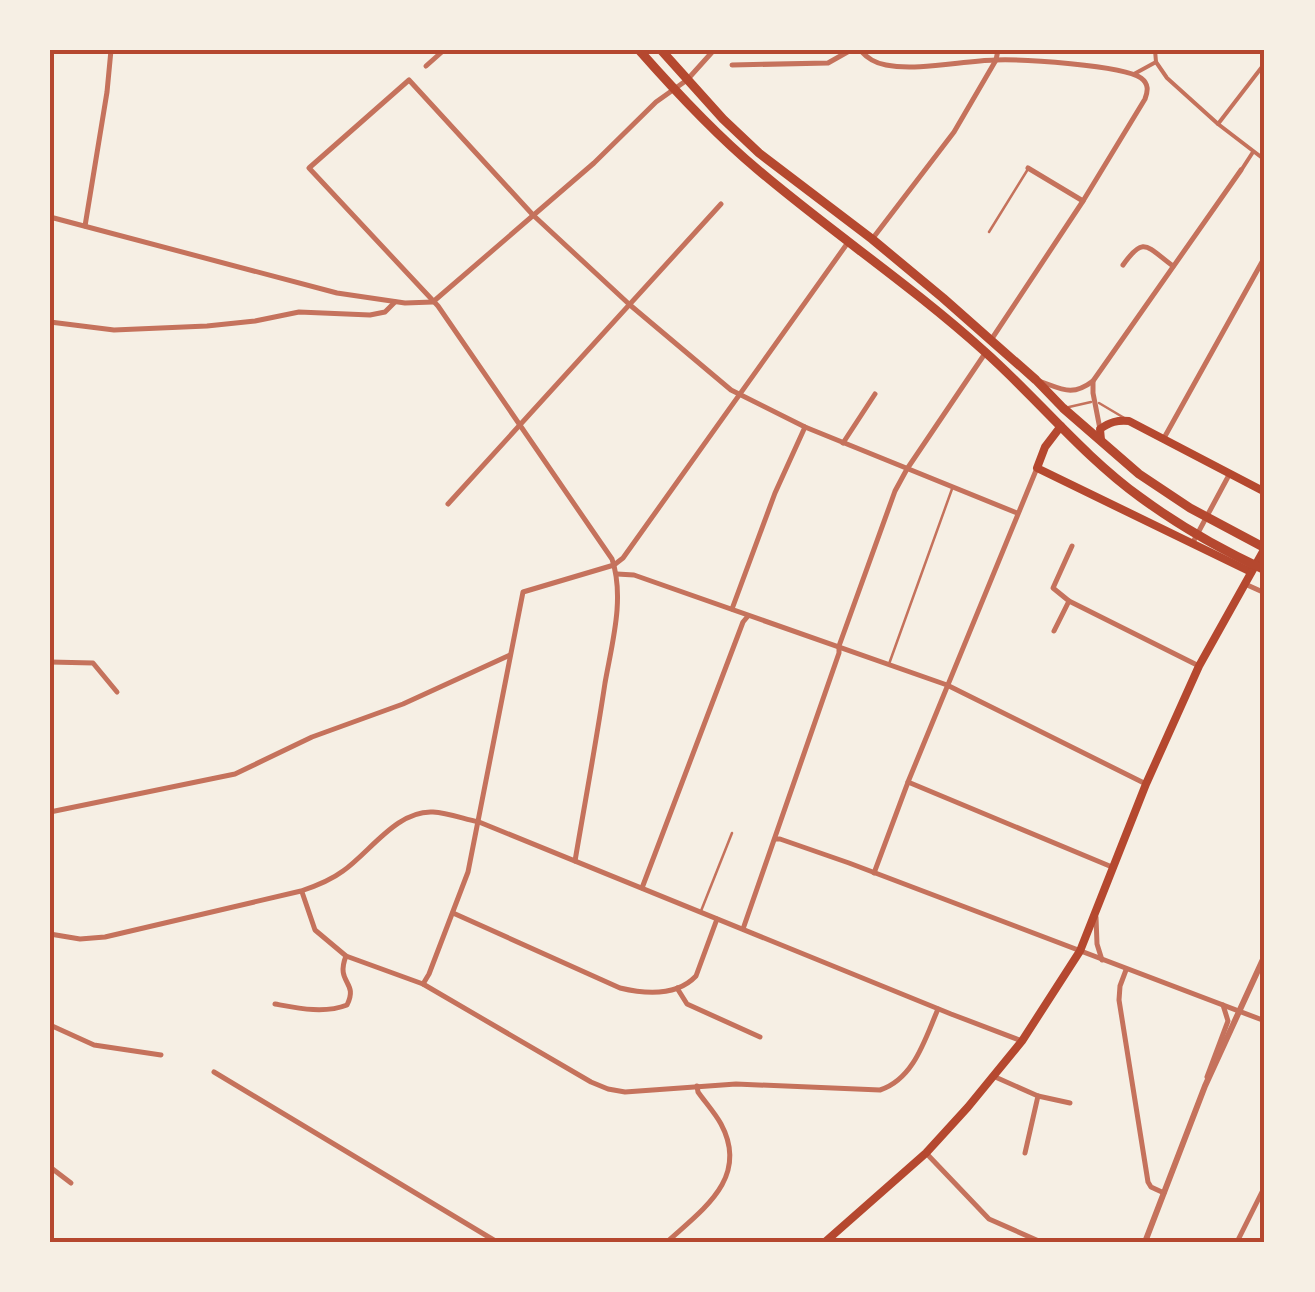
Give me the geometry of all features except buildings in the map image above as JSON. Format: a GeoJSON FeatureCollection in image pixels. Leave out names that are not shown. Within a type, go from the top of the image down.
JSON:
{"type":"FeatureCollection","features":[{"type":"Feature","properties":{"kind":"highway"},"geometry":{"type":"LineString","coordinates":[[640,50],[708,125],[757,169],[986,352],[1102,465],[1155,507],[1265,570]]}},
{"type":"Feature","properties":{"kind":"highway"},"geometry":{"type":"LineString","coordinates":[[661,50],[723,119],[759,152],[872,239],[1036,380],[1063,408],[1100,435],[1139,474],[1190,508],[1265,548]]}},
{"type":"Feature","properties":{"kind":"main road"},"geometry":{"type":"LineString","coordinates":[[1100,435],[1114,421],[1129,420],[1265,492]]}},
{"type":"Feature","properties":{"kind":"main road"},"geometry":{"type":"LineString","coordinates":[[1061,426],[1045,447],[1037,468],[1251,572]]}},
{"type":"Feature","properties":{"kind":"main road"},"geometry":{"type":"LineString","coordinates":[[825,1242],[926,1153],[994,1076],[1022,1041],[1080,951],[1146,784],[1199,666],[1265,548]]}},
{"type":"Feature","properties":{"kind":"street"},"geometry":{"type":"LineString","coordinates":[[85,226],[111,50]]}},
{"type":"Feature","properties":{"kind":"street"},"geometry":{"type":"LineString","coordinates":[[426,66],[444,50]]}},
{"type":"Feature","properties":{"kind":"street"},"geometry":{"type":"LineString","coordinates":[[50,217],[337,293],[405,303],[433,302],[594,163],[673,88],[687,80],[714,50]]}},
{"type":"Feature","properties":{"kind":"street"},"geometry":{"type":"LineString","coordinates":[[732,65],[828,63],[850,50]]}},
{"type":"Feature","properties":{"kind":"street"},"geometry":{"type":"LineString","coordinates":[[860,50],[873,62],[896,66],[996,60],[1104,68],[1143,79],[1148,94],[1083,201],[990,340]]}},
{"type":"Feature","properties":{"kind":"street"},"geometry":{"type":"LineString","coordinates":[[872,239],[954,132],[998,50]]}},
{"type":"Feature","properties":{"kind":"street"},"geometry":{"type":"LineString","coordinates":[[1155,50],[1156,62],[1167,78],[1265,160]]}},
{"type":"Feature","properties":{"kind":"street"},"geometry":{"type":"LineString","coordinates":[[1133,75],[1156,62]]}},
{"type":"Feature","properties":{"kind":"street"},"geometry":{"type":"LineString","coordinates":[[1218,124],[1265,62]]}},
{"type":"Feature","properties":{"kind":"street"},"geometry":{"type":"LineString","coordinates":[[575,861],[617,602],[614,564],[433,302],[310,168],[409,80],[533,215],[722,384],[805,427],[1017,513]]}},
{"type":"Feature","properties":{"kind":"street"},"geometry":{"type":"LineString","coordinates":[[1036,380],[1062,390],[1077,390],[1093,380],[1253,152]]}},
{"type":"Feature","properties":{"kind":"street"},"geometry":{"type":"LineString","coordinates":[[1028,168],[1083,201]]}},
{"type":"Feature","properties":{"kind":"street"},"geometry":{"type":"LineString","coordinates":[[448,504],[722,204]]}},
{"type":"Feature","properties":{"kind":"street"},"geometry":{"type":"LineString","coordinates":[[423,984],[468,872],[523,592],[614,564],[632,547],[850,241]]}},
{"type":"Feature","properties":{"kind":"street"},"geometry":{"type":"LineString","coordinates":[[1123,265],[1136,247],[1146,246],[1173,266]]}},
{"type":"Feature","properties":{"kind":"street"},"geometry":{"type":"LineString","coordinates":[[1164,439],[1264,259]]}},
{"type":"Feature","properties":{"kind":"street"},"geometry":{"type":"LineString","coordinates":[[50,322],[114,330],[207,326],[299,312],[370,315],[385,312],[395,302]]}},
{"type":"Feature","properties":{"kind":"street"},"geometry":{"type":"LineString","coordinates":[[743,929],[895,491],[986,352]]}},
{"type":"Feature","properties":{"kind":"street"},"geometry":{"type":"LineString","coordinates":[[1093,380],[1100,435]]}},
{"type":"Feature","properties":{"kind":"street"},"geometry":{"type":"LineString","coordinates":[[842,443],[875,394]]}},
{"type":"Feature","properties":{"kind":"street"},"geometry":{"type":"LineString","coordinates":[[732,609],[774,493],[805,427]]}},
{"type":"Feature","properties":{"kind":"street"},"geometry":{"type":"LineString","coordinates":[[874,872],[1037,468]]}},
{"type":"Feature","properties":{"kind":"street"},"geometry":{"type":"LineString","coordinates":[[1192,544],[1230,475]]}},
{"type":"Feature","properties":{"kind":"street"},"geometry":{"type":"LineString","coordinates":[[1072,546],[1053,588],[1069,601],[1199,666]]}},
{"type":"Feature","properties":{"kind":"street"},"geometry":{"type":"LineString","coordinates":[[617,574],[634,575],[947,686],[1146,784]]}},
{"type":"Feature","properties":{"kind":"street"},"geometry":{"type":"LineString","coordinates":[[1245,584],[1265,592]]}},
{"type":"Feature","properties":{"kind":"street"},"geometry":{"type":"LineString","coordinates":[[1054,631],[1069,601]]}},
{"type":"Feature","properties":{"kind":"street"},"geometry":{"type":"LineString","coordinates":[[642,888],[748,615]]}},
{"type":"Feature","properties":{"kind":"street"},"geometry":{"type":"LineString","coordinates":[[50,812],[235,774],[510,655]]}},
{"type":"Feature","properties":{"kind":"street"},"geometry":{"type":"LineString","coordinates":[[50,662],[93,662],[117,692]]}},
{"type":"Feature","properties":{"kind":"street"},"geometry":{"type":"LineString","coordinates":[[908,782],[1112,867]]}},
{"type":"Feature","properties":{"kind":"street"},"geometry":{"type":"LineString","coordinates":[[50,934],[105,938],[302,892],[343,871],[399,823],[432,812],[479,822],[1022,1041]]}},
{"type":"Feature","properties":{"kind":"street"},"geometry":{"type":"LineString","coordinates":[[775,839],[874,872],[1265,1021]]}},
{"type":"Feature","properties":{"kind":"street"},"geometry":{"type":"LineString","coordinates":[[302,892],[315,930],[346,956],[423,984],[608,1089],[625,1092],[736,1084],[880,1090],[893,1086],[904,1076],[919,1054],[938,1009]]}},
{"type":"Feature","properties":{"kind":"street"},"geometry":{"type":"LineString","coordinates":[[1096,909],[1102,960]]}},
{"type":"Feature","properties":{"kind":"street"},"geometry":{"type":"LineString","coordinates":[[454,914],[636,992],[662,992],[689,983],[696,976],[717,919]]}},
{"type":"Feature","properties":{"kind":"street"},"geometry":{"type":"LineString","coordinates":[[1144,1242],[1206,1086],[1265,955]]}},
{"type":"Feature","properties":{"kind":"street"},"geometry":{"type":"LineString","coordinates":[[274,1004],[306,1010],[346,1006],[350,989],[342,968],[346,956]]}},
{"type":"Feature","properties":{"kind":"street"},"geometry":{"type":"LineString","coordinates":[[1126,970],[1118,1000],[1128,1065],[1148,1182],[1164,1193]]}},
{"type":"Feature","properties":{"kind":"street"},"geometry":{"type":"LineString","coordinates":[[677,988],[686,1004],[760,1038]]}},
{"type":"Feature","properties":{"kind":"street"},"geometry":{"type":"LineString","coordinates":[[1206,1086],[1228,1021],[1223,1005]]}},
{"type":"Feature","properties":{"kind":"street"},"geometry":{"type":"LineString","coordinates":[[50,1025],[94,1045],[161,1054]]}},
{"type":"Feature","properties":{"kind":"street"},"geometry":{"type":"LineString","coordinates":[[214,1072],[497,1242]]}},
{"type":"Feature","properties":{"kind":"street"},"geometry":{"type":"LineString","coordinates":[[994,1076],[1038,1096],[1070,1103]]}},
{"type":"Feature","properties":{"kind":"street"},"geometry":{"type":"LineString","coordinates":[[667,1242],[714,1200],[728,1172],[729,1144],[697,1086]]}},
{"type":"Feature","properties":{"kind":"street"},"geometry":{"type":"LineString","coordinates":[[1025,1152],[1038,1096]]}},
{"type":"Feature","properties":{"kind":"street"},"geometry":{"type":"LineString","coordinates":[[926,1153],[989,1219],[1040,1242]]}},
{"type":"Feature","properties":{"kind":"street"},"geometry":{"type":"LineString","coordinates":[[50,1167],[70,1183]]}},
{"type":"Feature","properties":{"kind":"street"},"geometry":{"type":"LineString","coordinates":[[1238,1242],[1265,1186]]}},
{"type":"Feature","properties":{"kind":"lane"},"geometry":{"type":"LineString","coordinates":[[990,232],[1028,168]]}},
{"type":"Feature","properties":{"kind":"lane"},"geometry":{"type":"LineString","coordinates":[[1063,408],[1094,402],[1129,420]]}},
{"type":"Feature","properties":{"kind":"lane"},"geometry":{"type":"LineString","coordinates":[[889,664],[953,488]]}},
{"type":"Feature","properties":{"kind":"lane"},"geometry":{"type":"LineString","coordinates":[[701,912],[732,833]]}}]}
